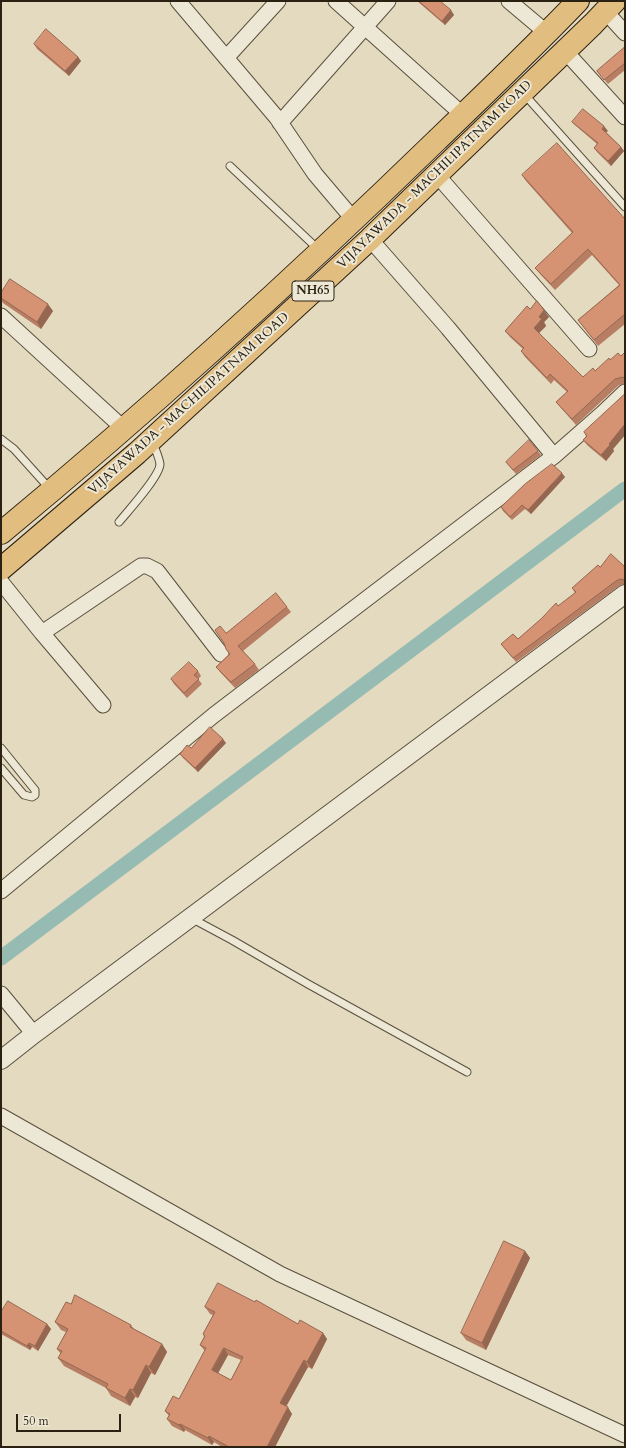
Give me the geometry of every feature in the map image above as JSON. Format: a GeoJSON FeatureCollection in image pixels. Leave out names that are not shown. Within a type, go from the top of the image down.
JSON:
{"type":"FeatureCollection","features":[{"type":"Feature","properties":{"kind":"highway","name":"VIJAYAWADA - MACHILIPATNAM ROAD"},"geometry":{"type":"LineString","coordinates":[[1,533],[255,312],[354,220],[547,33],[578,1]]}},
{"type":"Feature","properties":{"kind":"highway","name":"VIJAYAWADA - MACHILIPATNAM ROAD"},"geometry":{"type":"LineString","coordinates":[[1,569],[152,439],[370,239],[610,6]]}},
{"type":"Feature","properties":{"kind":"street"},"geometry":{"type":"LineString","coordinates":[[178,1],[280,123],[315,174],[354,220]]}},
{"type":"Feature","properties":{"kind":"street"},"geometry":{"type":"LineString","coordinates":[[226,58],[278,1]]}},
{"type":"Feature","properties":{"kind":"street"},"geometry":{"type":"LineString","coordinates":[[336,1],[463,115]]}},
{"type":"Feature","properties":{"kind":"street"},"geometry":{"type":"LineString","coordinates":[[280,123],[388,1]]}},
{"type":"Feature","properties":{"kind":"street"},"geometry":{"type":"LineString","coordinates":[[509,1],[547,33]]}},
{"type":"Feature","properties":{"kind":"street"},"geometry":{"type":"LineString","coordinates":[[610,6],[625,33]]}},
{"type":"Feature","properties":{"kind":"street"},"geometry":{"type":"LineString","coordinates":[[565,51],[625,117]]}},
{"type":"Feature","properties":{"kind":"street"},"geometry":{"type":"LineString","coordinates":[[437,175],[589,349]]}},
{"type":"Feature","properties":{"kind":"street"},"geometry":{"type":"LineString","coordinates":[[370,239],[448,328],[554,456]]}},
{"type":"Feature","properties":{"kind":"street"},"geometry":{"type":"LineString","coordinates":[[1,316],[123,428]]}},
{"type":"Feature","properties":{"kind":"street"},"geometry":{"type":"LineString","coordinates":[[1,891],[214,716],[554,456],[625,392]]}},
{"type":"Feature","properties":{"kind":"street"},"geometry":{"type":"LineString","coordinates":[[42,633],[141,566],[147,566],[157,571],[220,654]]}},
{"type":"Feature","properties":{"kind":"street"},"geometry":{"type":"LineString","coordinates":[[1,582],[103,705]]}},
{"type":"Feature","properties":{"kind":"street"},"geometry":{"type":"LineString","coordinates":[[1,1060],[28,1027],[191,918],[625,594]]}},
{"type":"Feature","properties":{"kind":"street"},"geometry":{"type":"LineString","coordinates":[[1,994],[28,1027]]}},
{"type":"Feature","properties":{"kind":"street"},"geometry":{"type":"LineString","coordinates":[[1,1116],[280,1274],[625,1435]]}},
{"type":"Feature","properties":{"kind":"lane"},"geometry":{"type":"LineString","coordinates":[[522,92],[625,207]]}},
{"type":"Feature","properties":{"kind":"lane"},"geometry":{"type":"LineString","coordinates":[[230,166],[320,251]]}},
{"type":"Feature","properties":{"kind":"lane"},"geometry":{"type":"LineString","coordinates":[[1,439],[14,449],[52,490]]}},
{"type":"Feature","properties":{"kind":"lane"},"geometry":{"type":"LineString","coordinates":[[119,522],[154,479],[158,470],[160,464],[152,439]]}},
{"type":"Feature","properties":{"kind":"lane"},"geometry":{"type":"LineString","coordinates":[[1,748],[34,787],[36,790],[35,795],[32,797],[24,795],[1,768]]}},
{"type":"Feature","properties":{"kind":"lane"},"geometry":{"type":"LineString","coordinates":[[191,918],[467,1072]]}},
{"type":"Feature","properties":{"kind":"building"},"geometry":{"type":"Polygon","coordinates":[[[419,1],[440,1],[451,10],[442,21],[419,1]]]}},
{"type":"Feature","properties":{"kind":"building"},"geometry":{"type":"Polygon","coordinates":[[[46,29],[78,57],[65,71],[34,44],[46,29]]]}},
{"type":"Feature","properties":{"kind":"building"},"geometry":{"type":"Polygon","coordinates":[[[625,47],[625,63],[604,80],[597,71],[625,47]]]}},
{"type":"Feature","properties":{"kind":"building"},"geometry":{"type":"Polygon","coordinates":[[[583,109],[604,126],[602,129],[621,147],[608,161],[594,148],[598,143],[572,122],[583,109]]]}},
{"type":"Feature","properties":{"kind":"building"},"geometry":{"type":"Polygon","coordinates":[[[557,143],[625,219],[625,314],[594,340],[578,320],[620,285],[588,249],[551,284],[535,268],[573,232],[522,175],[557,143]]]}},
{"type":"Feature","properties":{"kind":"building"},"geometry":{"type":"Polygon","coordinates":[[[10,279],[48,304],[37,322],[1,298],[1,293],[10,279]]]}},
{"type":"Feature","properties":{"kind":"building"},"geometry":{"type":"Polygon","coordinates":[[[537,301],[544,310],[539,317],[542,319],[534,328],[583,377],[593,368],[595,371],[609,358],[610,360],[618,353],[621,356],[625,352],[625,379],[623,377],[615,379],[572,419],[556,402],[568,391],[550,374],[547,378],[521,351],[524,348],[505,331],[527,306],[530,309],[537,301]]]}},
{"type":"Feature","properties":{"kind":"building"},"geometry":{"type":"Polygon","coordinates":[[[625,394],[625,424],[601,455],[583,440],[587,436],[584,432],[625,394]]]}},
{"type":"Feature","properties":{"kind":"building"},"geometry":{"type":"Polygon","coordinates":[[[529,440],[538,451],[513,470],[506,462],[529,440]]]}},
{"type":"Feature","properties":{"kind":"building"},"geometry":{"type":"Polygon","coordinates":[[[552,464],[562,473],[528,510],[522,505],[510,517],[501,507],[525,484],[552,464]]]}},
{"type":"Feature","properties":{"kind":"building"},"geometry":{"type":"Polygon","coordinates":[[[611,554],[624,566],[625,564],[625,580],[620,579],[616,581],[513,658],[501,644],[513,634],[518,639],[542,618],[556,603],[558,606],[576,592],[572,588],[598,565],[600,567],[611,554]]]}},
{"type":"Feature","properties":{"kind":"building"},"geometry":{"type":"Polygon","coordinates":[[[276,593],[287,607],[238,646],[255,664],[231,682],[216,667],[230,654],[215,630],[220,626],[226,633],[276,593]]]}},
{"type":"Feature","properties":{"kind":"building"},"geometry":{"type":"Polygon","coordinates":[[[189,662],[198,671],[194,675],[199,679],[184,693],[171,679],[189,662]]]}},
{"type":"Feature","properties":{"kind":"building"},"geometry":{"type":"Polygon","coordinates":[[[210,727],[223,739],[195,768],[180,754],[187,745],[191,748],[210,727]]]}},
{"type":"Feature","properties":{"kind":"building"},"geometry":{"type":"Polygon","coordinates":[[[504,1241],[525,1251],[482,1343],[461,1333],[504,1241]]]}},
{"type":"Feature","properties":{"kind":"building"},"geometry":{"type":"Polygon","coordinates":[[[218,1283],[255,1302],[256,1300],[298,1324],[300,1320],[323,1333],[307,1362],[304,1360],[280,1403],[288,1407],[267,1447],[229,1447],[209,1436],[208,1438],[167,1419],[170,1414],[165,1411],[173,1396],[179,1399],[206,1348],[200,1345],[205,1336],[203,1334],[215,1312],[205,1307],[218,1283]],[[224,1348],[212,1370],[231,1380],[243,1357],[224,1348]]]}},
{"type":"Feature","properties":{"kind":"building"},"geometry":{"type":"Polygon","coordinates":[[[75,1295],[131,1325],[130,1327],[162,1344],[149,1367],[146,1365],[133,1390],[130,1389],[125,1398],[106,1388],[108,1384],[58,1358],[62,1351],[57,1349],[68,1329],[55,1322],[66,1302],[71,1304],[75,1295]]]}},
{"type":"Feature","properties":{"kind":"building"},"geometry":{"type":"Polygon","coordinates":[[[8,1301],[47,1324],[35,1346],[29,1343],[27,1346],[1,1331],[1,1312],[8,1301]]]}},
{"type":"Feature","properties":{"kind":"waterway"},"geometry":{"type":"LineString","coordinates":[[1,958],[625,489]]}}]}
